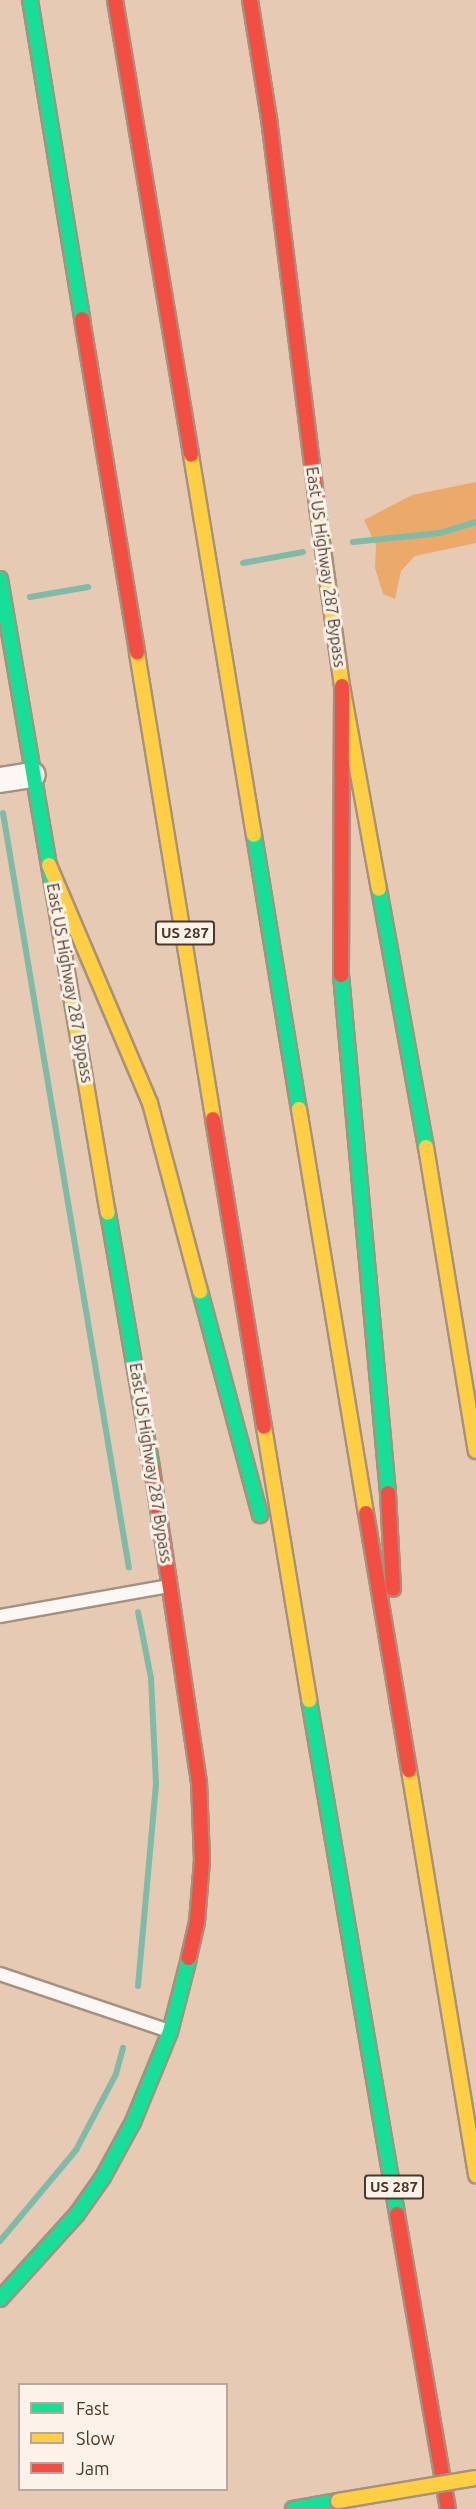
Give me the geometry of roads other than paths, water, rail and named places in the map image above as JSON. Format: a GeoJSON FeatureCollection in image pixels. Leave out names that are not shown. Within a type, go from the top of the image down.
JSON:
{"type":"FeatureCollection","features":[{"type":"Feature","properties":{"kind":"main road","name":"US 287"},"geometry":{"type":"LineString","coordinates":[[30,0],[339,1866],[448,2509]]}},
{"type":"Feature","properties":{"kind":"main road"},"geometry":{"type":"LineString","coordinates":[[115,0],[476,2175]]}},
{"type":"Feature","properties":{"kind":"main road","name":"East US Highway 287 Bypass"},"geometry":{"type":"LineString","coordinates":[[250,0],[269,119],[300,384],[342,686],[432,1182],[476,1451]]}},
{"type":"Feature","properties":{"kind":"main road","name":"East US Highway 287 Bypass"},"geometry":{"type":"LineString","coordinates":[[0,579],[104,1174],[170,1586],[199,1782],[202,1860],[197,1922],[170,2032],[133,2122],[104,2177],[77,2214],[0,2299]]}},
{"type":"Feature","properties":{"kind":"main road"},"geometry":{"type":"LineString","coordinates":[[342,686],[341,1003],[393,1544],[394,1586],[385,1632]]}},
{"type":"Feature","properties":{"kind":"main road"},"geometry":{"type":"LineString","coordinates":[[49,865],[150,1103],[263,1529]]}},
{"type":"Feature","properties":{"kind":"main road"},"geometry":{"type":"LineString","coordinates":[[284,1644],[318,1828],[339,1866]]}},
{"type":"Feature","properties":{"kind":"main road"},"geometry":{"type":"LineString","coordinates":[[293,2509],[476,2478]]}},
{"type":"Feature","properties":{"kind":"street"},"geometry":{"type":"LineString","coordinates":[[0,780],[33,775]]}},
{"type":"Feature","properties":{"kind":"lane"},"geometry":{"type":"LineString","coordinates":[[0,1616],[170,1586]]}},
{"type":"Feature","properties":{"kind":"lane"},"geometry":{"type":"LineString","coordinates":[[0,1974],[170,2032]]}},
{"type":"Feature","properties":{"kind":"waterway"},"geometry":{"type":"LineString","coordinates":[[353,542],[440,533],[476,522]]}},
{"type":"Feature","properties":{"kind":"waterway"},"geometry":{"type":"LineString","coordinates":[[243,563],[303,552]]}},
{"type":"Feature","properties":{"kind":"waterway"},"geometry":{"type":"LineString","coordinates":[[30,597],[88,587]]}},
{"type":"Feature","properties":{"kind":"waterway"},"geometry":{"type":"LineString","coordinates":[[3,813],[129,1568]]}},
{"type":"Feature","properties":{"kind":"waterway"},"geometry":{"type":"LineString","coordinates":[[138,1612],[151,1678],[156,1784],[138,1986]]}},
{"type":"Feature","properties":{"kind":"waterway"},"geometry":{"type":"LineString","coordinates":[[0,2241],[76,2150],[116,2074],[123,2048]]}}]}
